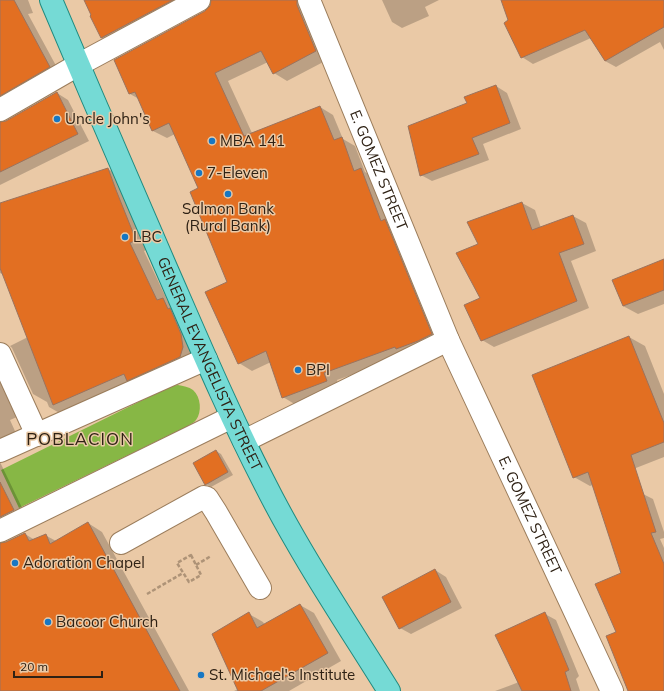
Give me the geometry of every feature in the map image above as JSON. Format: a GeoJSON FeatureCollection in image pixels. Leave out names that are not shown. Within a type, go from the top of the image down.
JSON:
{"type":"FeatureCollection","features":[{"type":"Feature","properties":{"kind":"main road","name":"GENERAL EVANGELISTA STREET"},"geometry":{"type":"LineString","coordinates":[[51,0],[232,417],[267,488],[307,560],[389,691]]}},
{"type":"Feature","properties":{"kind":"street"},"geometry":{"type":"LineString","coordinates":[[0,110],[78,65],[200,0]]}},
{"type":"Feature","properties":{"kind":"street","name":"E. GOMEZ STREET"},"geometry":{"type":"LineString","coordinates":[[309,0],[448,340],[612,691]]}},
{"type":"Feature","properties":{"kind":"street"},"geometry":{"type":"LineString","coordinates":[[244,441],[448,340]]}},
{"type":"Feature","properties":{"kind":"street"},"geometry":{"type":"LineString","coordinates":[[0,354],[37,435]]}},
{"type":"Feature","properties":{"kind":"street"},"geometry":{"type":"LineString","coordinates":[[0,451],[206,358]]}},
{"type":"Feature","properties":{"kind":"street"},"geometry":{"type":"LineString","coordinates":[[0,531],[232,417]]}},
{"type":"Feature","properties":{"kind":"street"},"geometry":{"type":"LineString","coordinates":[[121,543],[204,497],[207,498],[216,512],[260,588]]}},
{"type":"Feature","properties":{"kind":"path"},"geometry":{"type":"LineString","coordinates":[[191,555],[201,575],[189,582],[183,573],[177,563],[191,555]]}},
{"type":"Feature","properties":{"kind":"path"},"geometry":{"type":"LineString","coordinates":[[147,594],[183,573]]}},
{"type":"Feature","properties":{"kind":"green space"},"geometry":{"type":"Polygon","coordinates":[[[178,385],[193,390],[198,397],[200,409],[198,417],[194,422],[19,508],[1,470],[171,386],[178,385]]]}},
{"type":"Feature","properties":{"kind":"building"},"geometry":{"type":"Polygon","coordinates":[[[0,0],[14,0],[50,67],[0,96],[0,0]]]}},
{"type":"Feature","properties":{"kind":"building"},"geometry":{"type":"Polygon","coordinates":[[[84,0],[173,0],[101,38],[84,0]]]}},
{"type":"Feature","properties":{"kind":"building"},"geometry":{"type":"Polygon","coordinates":[[[211,0],[297,0],[297,5],[316,51],[273,74],[261,51],[215,73],[244,136],[320,106],[334,140],[342,137],[354,171],[361,168],[381,221],[385,219],[432,334],[396,349],[395,347],[324,373],[327,381],[282,398],[266,351],[238,364],[205,292],[227,282],[190,192],[198,188],[169,123],[152,131],[135,92],[129,94],[114,60],[205,11],[210,6],[211,0]]]}},
{"type":"Feature","properties":{"kind":"building"},"geometry":{"type":"Polygon","coordinates":[[[501,0],[664,0],[664,27],[605,61],[585,30],[521,58],[504,23],[508,20],[501,0]]]}},
{"type":"Feature","properties":{"kind":"building"},"geometry":{"type":"Polygon","coordinates":[[[496,85],[510,123],[472,138],[479,154],[420,176],[408,126],[467,103],[464,97],[496,85]]]}},
{"type":"Feature","properties":{"kind":"building"},"geometry":{"type":"Polygon","coordinates":[[[57,92],[78,134],[0,172],[0,122],[6,121],[57,92]]]}},
{"type":"Feature","properties":{"kind":"building"},"geometry":{"type":"Polygon","coordinates":[[[108,168],[136,240],[130,243],[157,300],[163,298],[168,309],[170,308],[181,334],[183,347],[180,357],[127,381],[124,374],[53,405],[0,268],[0,203],[108,168]]]}},
{"type":"Feature","properties":{"kind":"building"},"geometry":{"type":"Polygon","coordinates":[[[522,202],[532,230],[573,215],[584,244],[559,253],[577,301],[481,341],[464,305],[480,298],[456,253],[478,244],[467,222],[522,202]]]}},
{"type":"Feature","properties":{"kind":"building"},"geometry":{"type":"Polygon","coordinates":[[[664,259],[664,290],[623,306],[612,280],[664,259]]]}},
{"type":"Feature","properties":{"kind":"building"},"geometry":{"type":"Polygon","coordinates":[[[629,336],[664,423],[664,442],[631,455],[656,532],[651,533],[664,564],[664,691],[628,691],[606,636],[616,632],[595,584],[621,573],[588,472],[573,478],[532,375],[629,336]]]}},
{"type":"Feature","properties":{"kind":"building"},"geometry":{"type":"Polygon","coordinates":[[[216,450],[228,472],[205,485],[193,463],[216,450]]]}},
{"type":"Feature","properties":{"kind":"building"},"geometry":{"type":"Polygon","coordinates":[[[0,482],[14,510],[0,517],[0,482]]]}},
{"type":"Feature","properties":{"kind":"building"},"geometry":{"type":"Polygon","coordinates":[[[88,522],[180,691],[0,691],[0,543],[6,542],[25,533],[29,541],[46,534],[50,544],[88,522]]]}},
{"type":"Feature","properties":{"kind":"building"},"geometry":{"type":"Polygon","coordinates":[[[435,569],[451,602],[399,629],[382,597],[435,569]]]}},
{"type":"Feature","properties":{"kind":"building"},"geometry":{"type":"Polygon","coordinates":[[[300,604],[328,653],[261,691],[238,691],[212,634],[249,612],[257,628],[300,604]]]}},
{"type":"Feature","properties":{"kind":"building"},"geometry":{"type":"Polygon","coordinates":[[[545,612],[569,670],[565,672],[571,691],[522,691],[495,635],[545,612]]]}},
{"type":"Feature","properties":{"kind":"place","name":"Uncle John's"},"geometry":{"type":"Point","coordinates":[57,119]}},
{"type":"Feature","properties":{"kind":"place","name":"MBA 141"},"geometry":{"type":"Point","coordinates":[212,141]}},
{"type":"Feature","properties":{"kind":"place","name":"7-Eleven"},"geometry":{"type":"Point","coordinates":[199,173]}},
{"type":"Feature","properties":{"kind":"place","name":"Salmon Bank (Rural Bank)"},"geometry":{"type":"Point","coordinates":[228,194]}},
{"type":"Feature","properties":{"kind":"place","name":"LBC"},"geometry":{"type":"Point","coordinates":[125,237]}},
{"type":"Feature","properties":{"kind":"place","name":"BPI"},"geometry":{"type":"Point","coordinates":[298,370]}},
{"type":"Feature","properties":{"kind":"place","name":"Adoration Chapel"},"geometry":{"type":"Point","coordinates":[15,563]}},
{"type":"Feature","properties":{"kind":"place","name":"Bacoor Church"},"geometry":{"type":"Point","coordinates":[48,622]}},
{"type":"Feature","properties":{"kind":"place","name":"St. Michael's Institute"},"geometry":{"type":"Point","coordinates":[201,675]}},
{"type":"Feature","properties":{"kind":"district","name":"POBLACION"},"geometry":{"type":"Point","coordinates":[80,439]}}]}
